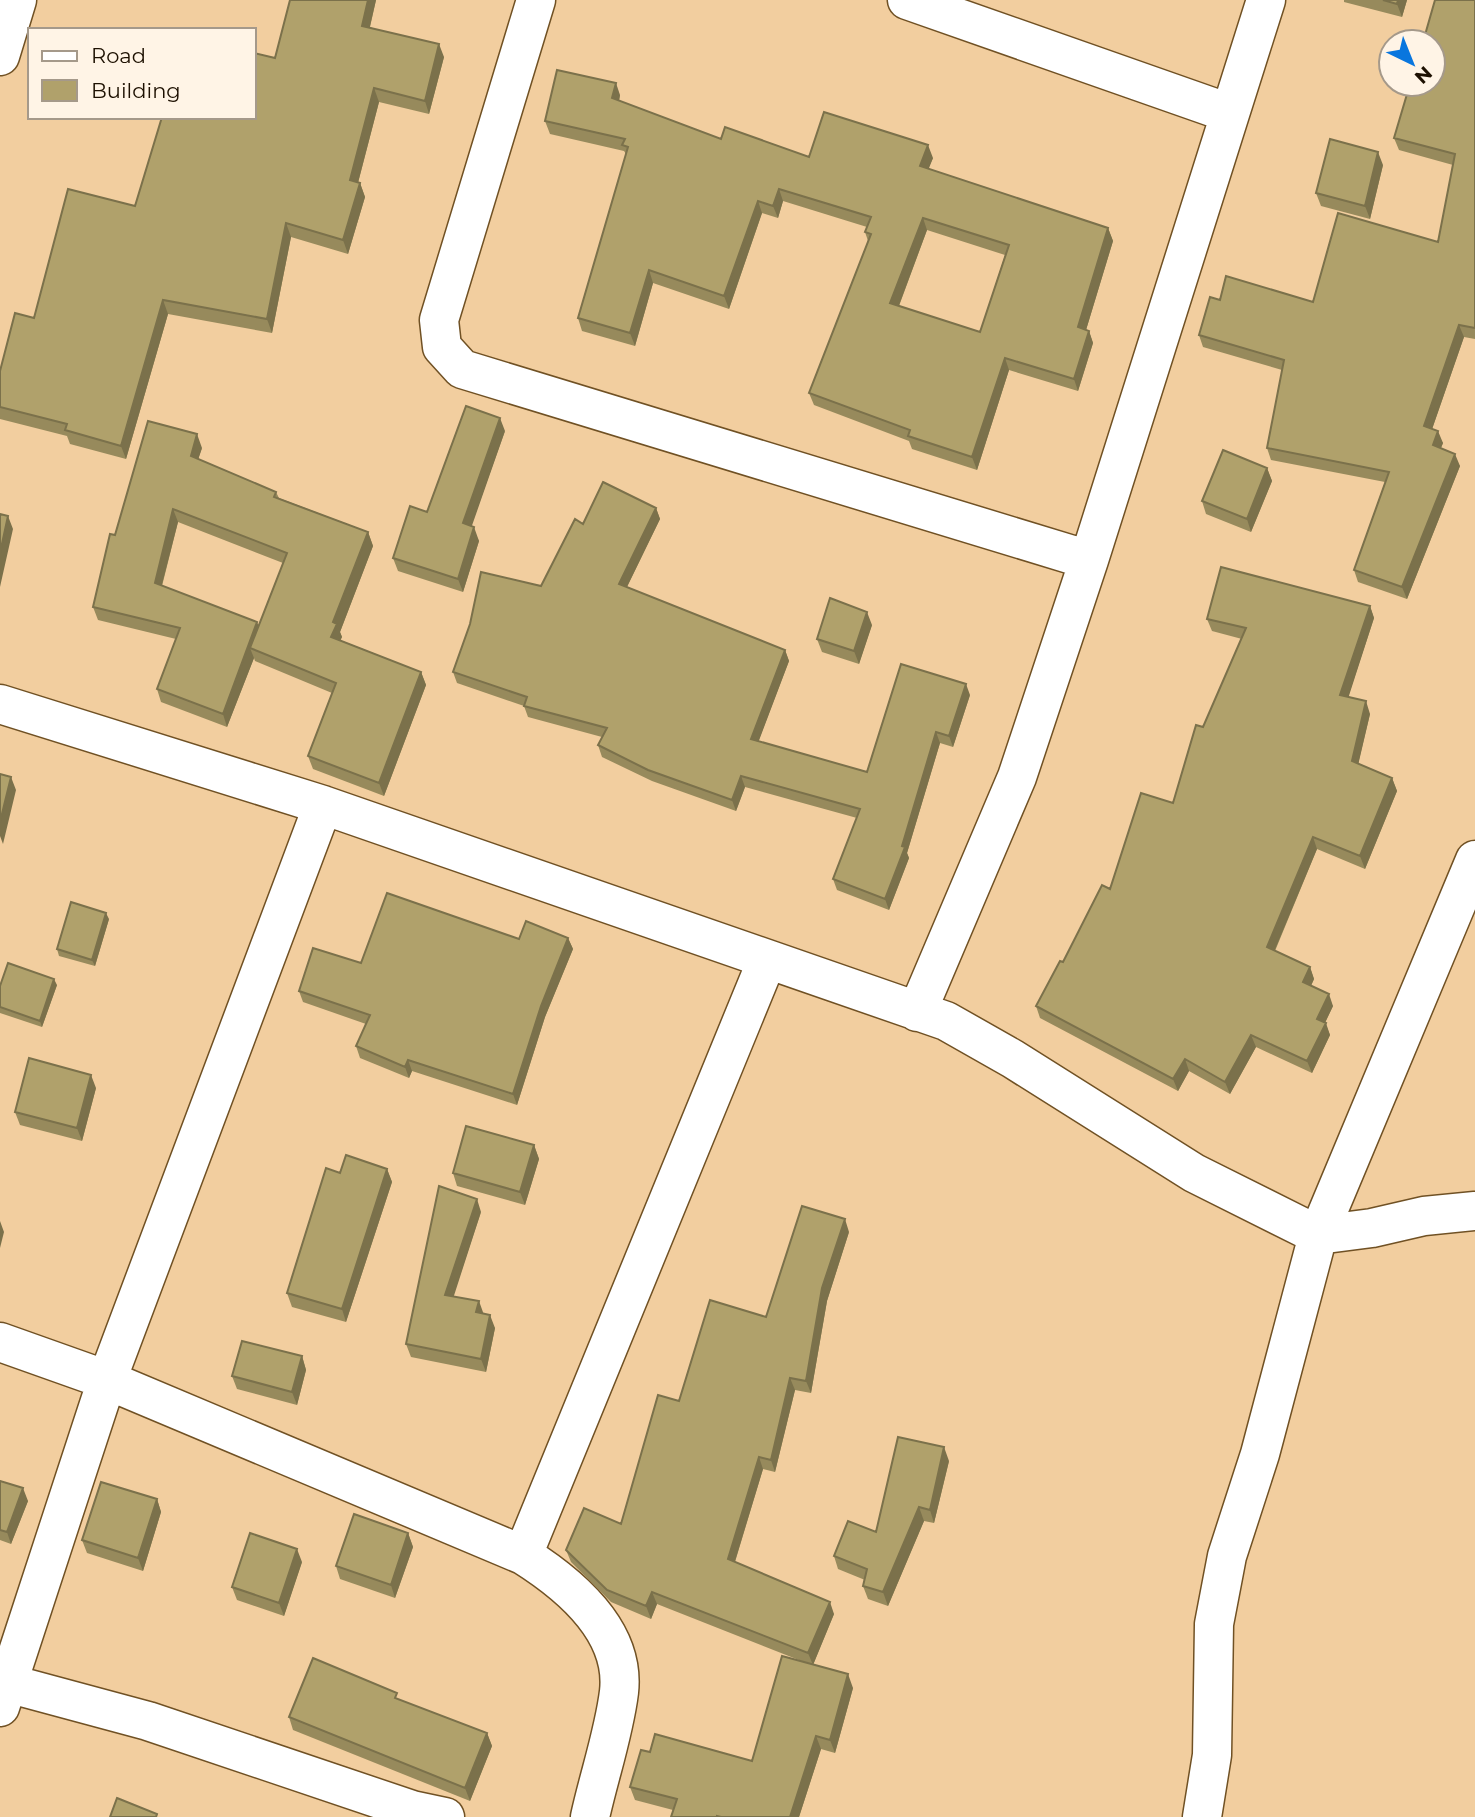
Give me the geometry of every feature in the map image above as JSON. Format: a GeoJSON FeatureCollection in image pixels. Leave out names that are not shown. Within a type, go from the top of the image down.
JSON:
{"type":"FeatureCollection","features":[{"type":"Feature","properties":{"kind":"street"},"geometry":{"type":"LineString","coordinates":[[0,56],[18,0]]}},
{"type":"Feature","properties":{"kind":"street"},"geometry":{"type":"LineString","coordinates":[[536,0],[439,320],[442,347],[461,369],[1090,560]]}},
{"type":"Feature","properties":{"kind":"street"},"geometry":{"type":"LineString","coordinates":[[907,0],[1229,113]]}},
{"type":"Feature","properties":{"kind":"street"},"geometry":{"type":"LineString","coordinates":[[917,1012],[1017,777],[1090,560],[1266,0]]}},
{"type":"Feature","properties":{"kind":"street"},"geometry":{"type":"LineString","coordinates":[[0,704],[323,805],[946,1021],[1013,1059],[1194,1174],[1318,1235],[1372,1228],[1424,1216],[1475,1211]]}},
{"type":"Feature","properties":{"kind":"street"},"geometry":{"type":"LineString","coordinates":[[323,805],[107,1380],[4,1695],[148,1721],[412,1810],[445,1817]]}},
{"type":"Feature","properties":{"kind":"street"},"geometry":{"type":"LineString","coordinates":[[1202,1817],[1212,1755],[1214,1624],[1227,1556],[1260,1454],[1318,1235],[1475,860]]}},
{"type":"Feature","properties":{"kind":"street"},"geometry":{"type":"LineString","coordinates":[[523,1555],[767,960]]}},
{"type":"Feature","properties":{"kind":"street"},"geometry":{"type":"LineString","coordinates":[[0,1342],[107,1380],[523,1555],[556,1576],[584,1603],[603,1627],[617,1660],[619,1691],[590,1817]]}},
{"type":"Feature","properties":{"kind":"building"},"geometry":{"type":"Polygon","coordinates":[[[290,0],[368,0],[362,26],[439,44],[425,101],[374,88],[350,180],[360,183],[343,240],[286,223],[267,319],[163,300],[121,446],[65,430],[67,424],[0,407],[0,371],[15,313],[34,318],[68,189],[135,206],[161,119],[256,119],[256,53],[275,58],[290,0]]]}},
{"type":"Feature","properties":{"kind":"building"},"geometry":{"type":"Polygon","coordinates":[[[1435,0],[1475,0],[1475,328],[1459,325],[1424,426],[1438,431],[1433,445],[1455,454],[1402,587],[1354,570],[1389,472],[1267,448],[1284,360],[1199,335],[1210,297],[1220,300],[1226,276],[1313,302],[1338,213],[1438,242],[1455,154],[1394,138],[1406,98],[1447,98],[1447,28],[1427,28],[1435,0]]]}},
{"type":"Feature","properties":{"kind":"building"},"geometry":{"type":"Polygon","coordinates":[[[557,70],[616,83],[612,98],[721,139],[725,127],[809,157],[824,112],[928,145],[920,166],[1108,228],[1078,327],[1089,331],[1074,379],[1005,358],[972,457],[908,436],[910,430],[809,393],[871,234],[865,232],[871,217],[779,189],[773,206],[758,201],[724,296],[649,270],[630,333],[578,318],[628,147],[622,145],[625,139],[545,121],[557,70]],[[923,218],[890,303],[980,332],[1009,245],[923,218]]]}},
{"type":"Feature","properties":{"kind":"building"},"geometry":{"type":"Polygon","coordinates":[[[1330,139],[1378,152],[1365,206],[1316,193],[1330,139]]]}},
{"type":"Feature","properties":{"kind":"building"},"geometry":{"type":"Polygon","coordinates":[[[466,406],[500,418],[463,523],[474,527],[458,579],[393,558],[410,506],[427,512],[466,406]]]}},
{"type":"Feature","properties":{"kind":"building"},"geometry":{"type":"Polygon","coordinates":[[[148,421],[197,434],[191,456],[276,492],[274,497],[368,532],[333,622],[337,624],[331,637],[421,672],[379,783],[308,756],[336,683],[250,648],[287,553],[173,509],[155,583],[257,622],[223,714],[157,689],[180,628],[93,607],[110,534],[115,535],[148,421]]]}},
{"type":"Feature","properties":{"kind":"building"},"geometry":{"type":"Polygon","coordinates":[[[1223,450],[1267,468],[1247,519],[1202,501],[1223,450]]]}},
{"type":"Feature","properties":{"kind":"building"},"geometry":{"type":"Polygon","coordinates":[[[603,482],[656,508],[619,584],[785,650],[751,739],[867,772],[901,664],[966,684],[949,736],[936,732],[902,846],[905,847],[885,899],[833,879],[860,809],[741,776],[732,800],[648,770],[598,745],[607,728],[524,706],[527,697],[453,672],[470,624],[481,572],[541,586],[575,519],[583,524],[603,482]]]}},
{"type":"Feature","properties":{"kind":"building"},"geometry":{"type":"Polygon","coordinates":[[[0,514],[8,516],[0,553],[0,514]]]}},
{"type":"Feature","properties":{"kind":"building"},"geometry":{"type":"Polygon","coordinates":[[[1221,567],[1370,606],[1340,695],[1366,701],[1352,761],[1392,778],[1360,856],[1313,837],[1267,947],[1310,967],[1303,982],[1329,994],[1317,1019],[1326,1023],[1307,1061],[1251,1035],[1225,1082],[1185,1059],[1173,1079],[1036,1006],[1060,961],[1063,962],[1102,885],[1110,889],[1141,793],[1173,803],[1196,725],[1203,727],[1246,628],[1207,619],[1221,567]]]}},
{"type":"Feature","properties":{"kind":"building"},"geometry":{"type":"Polygon","coordinates":[[[830,598],[867,612],[854,651],[817,639],[830,598]]]}},
{"type":"Feature","properties":{"kind":"building"},"geometry":{"type":"Polygon","coordinates":[[[0,774],[11,777],[0,822],[0,774]]]}},
{"type":"Feature","properties":{"kind":"building"},"geometry":{"type":"Polygon","coordinates":[[[387,893],[519,939],[526,921],[568,938],[541,1006],[513,1094],[408,1060],[405,1067],[356,1046],[370,1015],[299,991],[313,948],[361,963],[387,893]]]}},
{"type":"Feature","properties":{"kind":"building"},"geometry":{"type":"Polygon","coordinates":[[[71,902],[106,913],[92,960],[57,949],[71,902]]]}},
{"type":"Feature","properties":{"kind":"building"},"geometry":{"type":"Polygon","coordinates":[[[8,963],[54,979],[40,1021],[0,1007],[0,986],[8,963]]]}},
{"type":"Feature","properties":{"kind":"building"},"geometry":{"type":"Polygon","coordinates":[[[29,1058],[91,1075],[77,1128],[15,1112],[29,1058]]]}},
{"type":"Feature","properties":{"kind":"building"},"geometry":{"type":"Polygon","coordinates":[[[466,1126],[534,1145],[520,1192],[453,1173],[466,1126]]]}},
{"type":"Feature","properties":{"kind":"building"},"geometry":{"type":"Polygon","coordinates":[[[346,1155],[387,1169],[342,1309],[287,1293],[326,1168],[340,1173],[346,1155]]]}},
{"type":"Feature","properties":{"kind":"building"},"geometry":{"type":"Polygon","coordinates":[[[439,1186],[477,1199],[445,1295],[479,1301],[476,1312],[490,1315],[481,1359],[406,1344],[439,1186]]]}},
{"type":"Feature","properties":{"kind":"building"},"geometry":{"type":"Polygon","coordinates":[[[802,1206],[845,1219],[822,1288],[806,1381],[790,1378],[771,1460],[759,1457],[728,1559],[830,1602],[808,1653],[652,1592],[646,1606],[607,1590],[566,1550],[584,1508],[621,1524],[658,1395],[679,1401],[710,1300],[766,1317],[802,1206]]]}},
{"type":"Feature","properties":{"kind":"building"},"geometry":{"type":"Polygon","coordinates":[[[242,1341],[302,1356],[292,1392],[232,1376],[242,1341]]]}},
{"type":"Feature","properties":{"kind":"building"},"geometry":{"type":"Polygon","coordinates":[[[898,1437],[944,1447],[930,1510],[919,1507],[883,1592],[863,1586],[867,1569],[834,1556],[848,1521],[876,1532],[898,1437]]]}},
{"type":"Feature","properties":{"kind":"building"},"geometry":{"type":"Polygon","coordinates":[[[0,1481],[23,1488],[7,1532],[0,1530],[0,1481]]]}},
{"type":"Feature","properties":{"kind":"building"},"geometry":{"type":"Polygon","coordinates":[[[101,1482],[157,1499],[138,1558],[82,1540],[101,1482]]]}},
{"type":"Feature","properties":{"kind":"building"},"geometry":{"type":"Polygon","coordinates":[[[354,1514],[408,1533],[391,1585],[336,1566],[354,1514]]]}},
{"type":"Feature","properties":{"kind":"building"},"geometry":{"type":"Polygon","coordinates":[[[250,1533],[297,1549],[279,1603],[232,1587],[250,1533]]]}},
{"type":"Feature","properties":{"kind":"building"},"geometry":{"type":"Polygon","coordinates":[[[782,1656],[848,1674],[830,1740],[816,1736],[790,1817],[671,1817],[677,1799],[630,1787],[641,1750],[650,1752],[655,1734],[752,1761],[782,1656]]]}},
{"type":"Feature","properties":{"kind":"building"},"geometry":{"type":"Polygon","coordinates":[[[313,1658],[397,1693],[395,1698],[487,1733],[465,1788],[289,1717],[313,1658]]]}},
{"type":"Feature","properties":{"kind":"building"},"geometry":{"type":"Polygon","coordinates":[[[117,1798],[157,1814],[156,1817],[110,1817],[117,1798]]]}}]}
